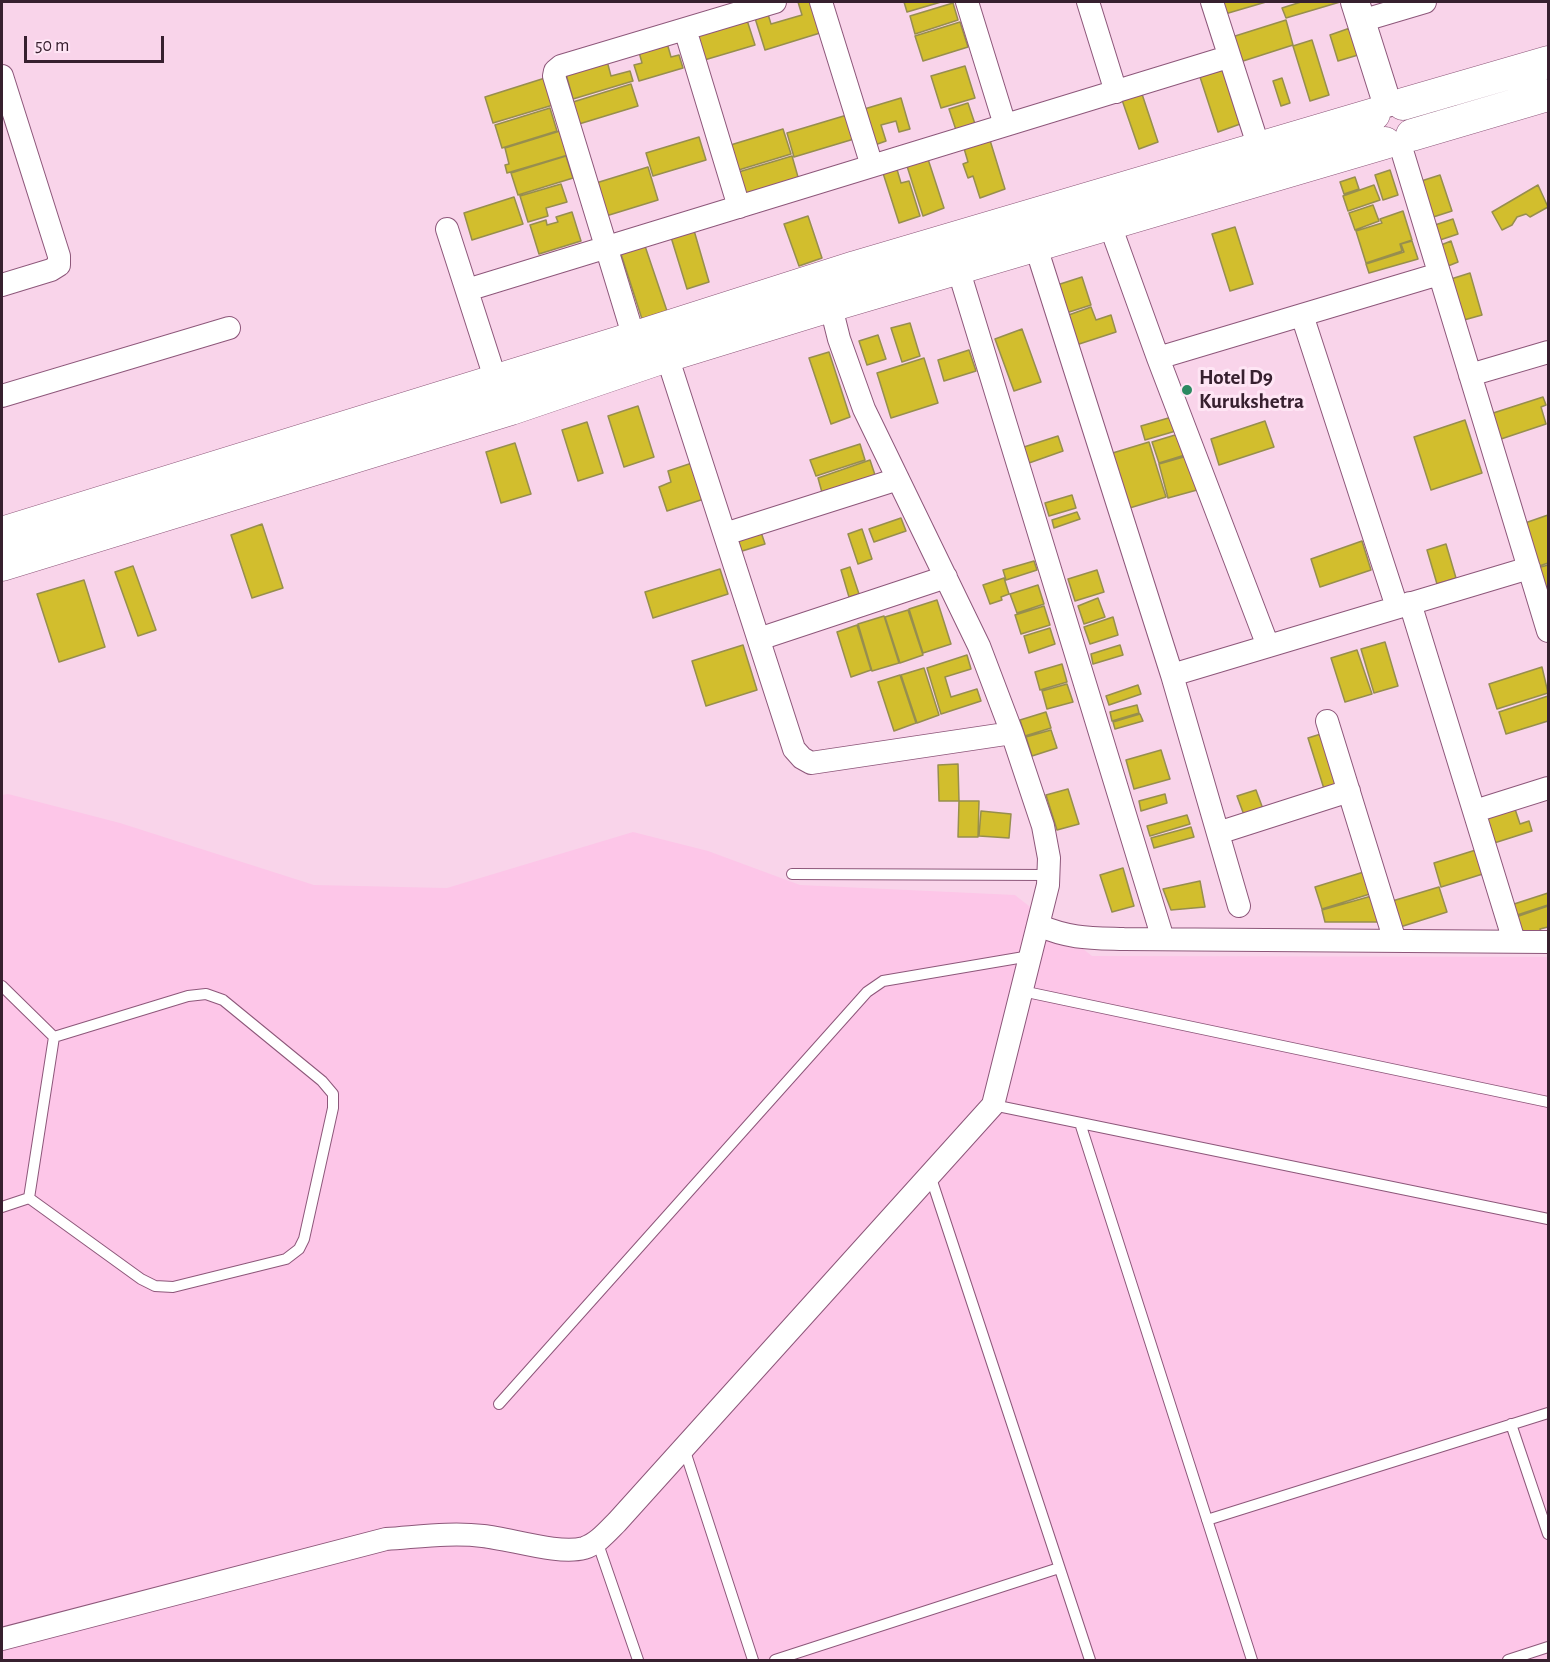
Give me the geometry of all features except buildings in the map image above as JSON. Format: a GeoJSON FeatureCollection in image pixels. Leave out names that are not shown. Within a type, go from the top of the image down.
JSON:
{"type":"FeatureCollection","features":[{"type":"Feature","properties":{"kind":"main road"},"geometry":{"type":"LineString","coordinates":[[2,566],[512,409],[667,356],[949,240],[1388,107],[1548,62]]}},
{"type":"Feature","properties":{"kind":"main road"},"geometry":{"type":"LineString","coordinates":[[2,533],[634,338],[827,291],[958,269],[1399,141],[1548,95]]}},
{"type":"Feature","properties":{"kind":"main road"},"geometry":{"type":"LineString","coordinates":[[1388,107],[1410,109],[1414,116],[1415,125],[1399,141]]}},
{"type":"Feature","properties":{"kind":"street"},"geometry":{"type":"LineString","coordinates":[[634,338],[555,71],[561,66],[775,2]]}},
{"type":"Feature","properties":{"kind":"street"},"geometry":{"type":"LineString","coordinates":[[821,2],[872,166]]}},
{"type":"Feature","properties":{"kind":"street"},"geometry":{"type":"LineString","coordinates":[[967,2],[1005,125]]}},
{"type":"Feature","properties":{"kind":"street"},"geometry":{"type":"LineString","coordinates":[[1088,2],[1116,92]]}},
{"type":"Feature","properties":{"kind":"street"},"geometry":{"type":"LineString","coordinates":[[1212,2],[1258,148]]}},
{"type":"Feature","properties":{"kind":"street"},"geometry":{"type":"LineString","coordinates":[[1388,107],[1358,11],[1425,2]]}},
{"type":"Feature","properties":{"kind":"street"},"geometry":{"type":"LineString","coordinates":[[685,29],[739,207]]}},
{"type":"Feature","properties":{"kind":"street"},"geometry":{"type":"LineString","coordinates":[[467,290],[1228,57]]}},
{"type":"Feature","properties":{"kind":"street"},"geometry":{"type":"LineString","coordinates":[[2,76],[59,256],[59,265],[51,270],[2,285]]}},
{"type":"Feature","properties":{"kind":"street"},"geometry":{"type":"LineString","coordinates":[[1399,141],[1548,631]]}},
{"type":"Feature","properties":{"kind":"street"},"geometry":{"type":"LineString","coordinates":[[1110,225],[1268,646]]}},
{"type":"Feature","properties":{"kind":"street"},"geometry":{"type":"LineString","coordinates":[[447,229],[496,381]]}},
{"type":"Feature","properties":{"kind":"street"},"geometry":{"type":"LineString","coordinates":[[949,240],[1163,939]]}},
{"type":"Feature","properties":{"kind":"street"},"geometry":{"type":"LineString","coordinates":[[1036,247],[1172,675],[1239,906]]}},
{"type":"Feature","properties":{"kind":"street"},"geometry":{"type":"LineString","coordinates":[[1158,358],[1439,274]]}},
{"type":"Feature","properties":{"kind":"street"},"geometry":{"type":"LineString","coordinates":[[2,1639],[386,1539],[434,1535],[482,1536],[568,1550],[585,1548],[597,1541],[684,1448],[993,1105],[1048,885],[1049,858],[1043,826],[1012,733],[979,646],[864,409],[839,339],[827,291]]}},
{"type":"Feature","properties":{"kind":"street"},"geometry":{"type":"LineString","coordinates":[[1302,315],[1475,811],[1514,941]]}},
{"type":"Feature","properties":{"kind":"street"},"geometry":{"type":"LineString","coordinates":[[2,396],[229,328]]}},
{"type":"Feature","properties":{"kind":"street"},"geometry":{"type":"LineString","coordinates":[[1470,375],[1548,352]]}},
{"type":"Feature","properties":{"kind":"street"},"geometry":{"type":"LineString","coordinates":[[667,356],[794,749],[802,758],[811,764],[1012,733]]}},
{"type":"Feature","properties":{"kind":"street"},"geometry":{"type":"LineString","coordinates":[[725,534],[898,479]]}},
{"type":"Feature","properties":{"kind":"street"},"geometry":{"type":"LineString","coordinates":[[1172,675],[1529,568]]}},
{"type":"Feature","properties":{"kind":"street"},"geometry":{"type":"LineString","coordinates":[[759,639],[946,577]]}},
{"type":"Feature","properties":{"kind":"street"},"geometry":{"type":"LineString","coordinates":[[1327,721],[1395,941]]}},
{"type":"Feature","properties":{"kind":"street"},"geometry":{"type":"LineString","coordinates":[[1475,811],[1548,788]]}},
{"type":"Feature","properties":{"kind":"street"},"geometry":{"type":"LineString","coordinates":[[1218,833],[1349,791]]}},
{"type":"Feature","properties":{"kind":"street"},"geometry":{"type":"LineString","coordinates":[[1038,925],[1074,938],[1548,942]]}},
{"type":"Feature","properties":{"kind":"lane"},"geometry":{"type":"LineString","coordinates":[[792,874],[1048,875]]}},
{"type":"Feature","properties":{"kind":"lane"},"geometry":{"type":"LineString","coordinates":[[499,1404],[867,992],[883,981],[1030,956]]}},
{"type":"Feature","properties":{"kind":"lane"},"geometry":{"type":"LineString","coordinates":[[2,986],[54,1037]]}},
{"type":"Feature","properties":{"kind":"lane"},"geometry":{"type":"LineString","coordinates":[[1022,991],[1548,1102]]}},
{"type":"Feature","properties":{"kind":"lane"},"geometry":{"type":"LineString","coordinates":[[29,1198],[141,1279],[155,1286],[173,1287],[286,1259],[299,1249],[304,1239],[333,1108],[333,1094],[322,1081],[223,1000],[206,994],[188,996],[54,1037]]}},
{"type":"Feature","properties":{"kind":"lane"},"geometry":{"type":"LineString","coordinates":[[29,1198],[54,1037]]}},
{"type":"Feature","properties":{"kind":"lane"},"geometry":{"type":"LineString","coordinates":[[993,1105],[1548,1219]]}},
{"type":"Feature","properties":{"kind":"lane"},"geometry":{"type":"LineString","coordinates":[[1080,1123],[1252,1660]]}},
{"type":"Feature","properties":{"kind":"lane"},"geometry":{"type":"LineString","coordinates":[[930,1175],[1090,1660]]}},
{"type":"Feature","properties":{"kind":"lane"},"geometry":{"type":"LineString","coordinates":[[2,1207],[29,1198]]}},
{"type":"Feature","properties":{"kind":"lane"},"geometry":{"type":"LineString","coordinates":[[1207,1520],[1548,1413]]}},
{"type":"Feature","properties":{"kind":"lane"},"geometry":{"type":"LineString","coordinates":[[1511,1424],[1548,1534]]}},
{"type":"Feature","properties":{"kind":"lane"},"geometry":{"type":"LineString","coordinates":[[684,1448],[753,1660]]}},
{"type":"Feature","properties":{"kind":"lane"},"geometry":{"type":"LineString","coordinates":[[597,1541],[638,1660]]}},
{"type":"Feature","properties":{"kind":"lane"},"geometry":{"type":"LineString","coordinates":[[775,1660],[1059,1568]]}},
{"type":"Feature","properties":{"kind":"lane"},"geometry":{"type":"LineString","coordinates":[[1508,1660],[1548,1647]]}},
{"type":"Feature","properties":{"kind":"shaded area"},"geometry":{"type":"Polygon","coordinates":[[[8,794],[120,823],[314,885],[447,888],[633,832],[708,851],[800,885],[1015,895],[1092,956],[1548,957],[1548,1660],[2,1660],[2,795],[8,794]]]}},
{"type":"Feature","properties":{"kind":"place","name":"Hotel D9 Kurukshetra"},"geometry":{"type":"Point","coordinates":[1187,390]}}]}
